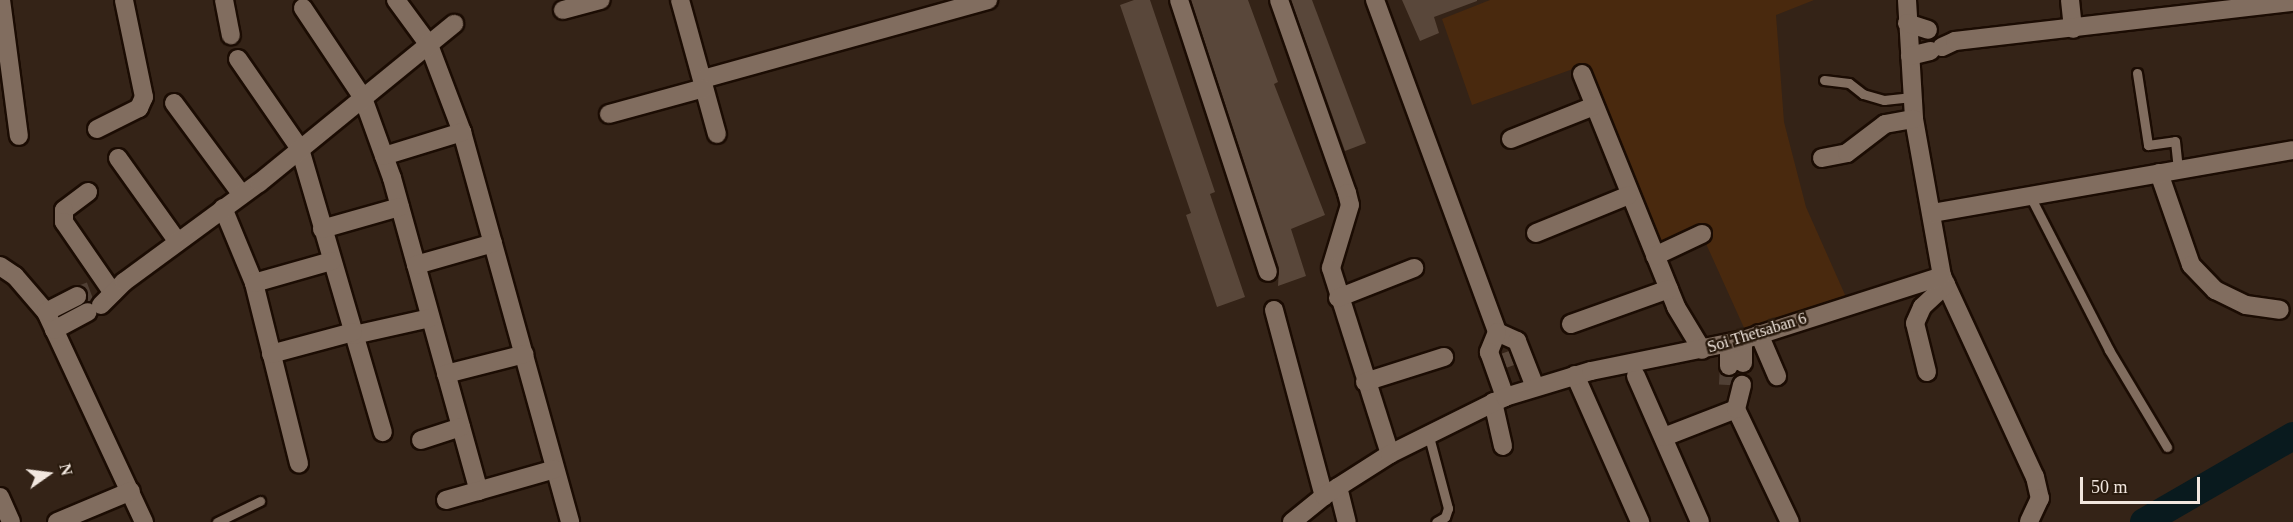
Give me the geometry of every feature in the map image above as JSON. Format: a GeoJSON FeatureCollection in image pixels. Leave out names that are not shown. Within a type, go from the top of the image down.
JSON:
{"type":"FeatureCollection","features":[{"type":"Feature","properties":{"kind":"street"},"geometry":{"type":"LineString","coordinates":[[1,0],[3,32],[19,136]]}},
{"type":"Feature","properties":{"kind":"street"},"geometry":{"type":"LineString","coordinates":[[97,129],[139,108],[144,97],[124,0]]}},
{"type":"Feature","properties":{"kind":"street"},"geometry":{"type":"LineString","coordinates":[[224,0],[231,35]]}},
{"type":"Feature","properties":{"kind":"street"},"geometry":{"type":"LineString","coordinates":[[396,0],[429,45],[462,132],[570,522]]}},
{"type":"Feature","properties":{"kind":"street"},"geometry":{"type":"LineString","coordinates":[[563,10],[601,0]]}},
{"type":"Feature","properties":{"kind":"street"},"geometry":{"type":"LineString","coordinates":[[680,0],[717,134]]}},
{"type":"Feature","properties":{"kind":"street"},"geometry":{"type":"LineString","coordinates":[[609,114],[703,83],[988,0]]}},
{"type":"Feature","properties":{"kind":"street"},"geometry":{"type":"LineString","coordinates":[[1179,0],[1268,272]]}},
{"type":"Feature","properties":{"kind":"street"},"geometry":{"type":"LineString","coordinates":[[1279,0],[1350,205],[1331,268],[1338,298],[1390,454]]}},
{"type":"Feature","properties":{"kind":"street"},"geometry":{"type":"LineString","coordinates":[[1375,0],[1497,332],[1489,352],[1499,400],[1503,446]]}},
{"type":"Feature","properties":{"kind":"street"},"geometry":{"type":"LineString","coordinates":[[1907,0],[1914,119],[1945,280],[2035,477],[2040,498],[2029,522]]}},
{"type":"Feature","properties":{"kind":"street"},"geometry":{"type":"LineString","coordinates":[[2070,0],[2073,29]]}},
{"type":"Feature","properties":{"kind":"street"},"geometry":{"type":"LineString","coordinates":[[1910,56],[1939,41],[2073,29],[2160,9],[2293,2]]}},
{"type":"Feature","properties":{"kind":"street"},"geometry":{"type":"LineString","coordinates":[[303,8],[363,98],[400,207],[479,491]]}},
{"type":"Feature","properties":{"kind":"street"},"geometry":{"type":"LineString","coordinates":[[1907,23],[1939,41]]}},
{"type":"Feature","properties":{"kind":"street"},"geometry":{"type":"LineString","coordinates":[[54,330],[242,195],[454,24]]}},
{"type":"Feature","properties":{"kind":"street"},"geometry":{"type":"LineString","coordinates":[[238,59],[300,150],[383,432]]}},
{"type":"Feature","properties":{"kind":"street"},"geometry":{"type":"LineString","coordinates":[[1582,74],[1629,195],[1669,289],[1702,350]]}},
{"type":"Feature","properties":{"kind":"street"},"geometry":{"type":"LineString","coordinates":[[174,103],[242,195]]}},
{"type":"Feature","properties":{"kind":"street"},"geometry":{"type":"LineString","coordinates":[[1510,139],[1594,106]]}},
{"type":"Feature","properties":{"kind":"street"},"geometry":{"type":"LineString","coordinates":[[1822,158],[1847,153],[1885,124],[1914,119]]}},
{"type":"Feature","properties":{"kind":"street"},"geometry":{"type":"LineString","coordinates":[[384,156],[462,132]]}},
{"type":"Feature","properties":{"kind":"street"},"geometry":{"type":"LineString","coordinates":[[1932,213],[2293,150]]}},
{"type":"Feature","properties":{"kind":"street"},"geometry":{"type":"LineString","coordinates":[[118,158],[178,242]]}},
{"type":"Feature","properties":{"kind":"street"},"geometry":{"type":"LineString","coordinates":[[2159,173],[2191,266],[2215,290],[2246,305],[2280,310]]}},
{"type":"Feature","properties":{"kind":"street"},"geometry":{"type":"LineString","coordinates":[[88,192],[64,210],[64,222],[100,295]]}},
{"type":"Feature","properties":{"kind":"street"},"geometry":{"type":"LineString","coordinates":[[1536,233],[1629,195]]}},
{"type":"Feature","properties":{"kind":"street"},"geometry":{"type":"LineString","coordinates":[[322,229],[400,207]]}},
{"type":"Feature","properties":{"kind":"street"},"geometry":{"type":"LineString","coordinates":[[223,208],[254,283],[299,464]]}},
{"type":"Feature","properties":{"kind":"street"},"geometry":{"type":"LineString","coordinates":[[1655,256],[1702,234]]}},
{"type":"Feature","properties":{"kind":"street"},"geometry":{"type":"LineString","coordinates":[[416,265],[493,243]]}},
{"type":"Feature","properties":{"kind":"street"},"geometry":{"type":"LineString","coordinates":[[254,283],[332,261]]}},
{"type":"Feature","properties":{"kind":"street"},"geometry":{"type":"LineString","coordinates":[[0,266],[15,276],[46,312],[144,522]]}},
{"type":"Feature","properties":{"kind":"street"},"geometry":{"type":"LineString","coordinates":[[1338,298],[1414,268]]}},
{"type":"Feature","properties":{"kind":"street"},"geometry":{"type":"LineString","coordinates":[[1927,372],[1915,323],[1923,307],[1945,280]]}},
{"type":"Feature","properties":{"kind":"street","name":"Soi Thetsaban 6"},"geometry":{"type":"LineString","coordinates":[[1292,522],[1331,492],[1390,454],[1428,433],[1499,400],[1575,375],[1702,350],[1744,339],[1945,280]]}},
{"type":"Feature","properties":{"kind":"street"},"geometry":{"type":"LineString","coordinates":[[1571,324],[1669,289]]}},
{"type":"Feature","properties":{"kind":"street"},"geometry":{"type":"LineString","coordinates":[[46,312],[100,295]]}},
{"type":"Feature","properties":{"kind":"street"},"geometry":{"type":"LineString","coordinates":[[1274,310],[1331,492],[1347,522]]}},
{"type":"Feature","properties":{"kind":"street"},"geometry":{"type":"LineString","coordinates":[[271,354],[430,318]]}},
{"type":"Feature","properties":{"kind":"street"},"geometry":{"type":"LineString","coordinates":[[1497,332],[1517,341],[1535,387]]}},
{"type":"Feature","properties":{"kind":"street"},"geometry":{"type":"LineString","coordinates":[[1736,364],[1744,339]]}},
{"type":"Feature","properties":{"kind":"street"},"geometry":{"type":"LineString","coordinates":[[1744,339],[1777,376]]}},
{"type":"Feature","properties":{"kind":"street"},"geometry":{"type":"LineString","coordinates":[[446,374],[525,354]]}},
{"type":"Feature","properties":{"kind":"street"},"geometry":{"type":"LineString","coordinates":[[1365,382],[1444,357]]}},
{"type":"Feature","properties":{"kind":"street"},"geometry":{"type":"LineString","coordinates":[[1575,375],[1641,522]]}},
{"type":"Feature","properties":{"kind":"street"},"geometry":{"type":"LineString","coordinates":[[1636,376],[1700,522]]}},
{"type":"Feature","properties":{"kind":"street"},"geometry":{"type":"LineString","coordinates":[[1664,436],[1736,395],[1790,522]]}},
{"type":"Feature","properties":{"kind":"street"},"geometry":{"type":"LineString","coordinates":[[421,441],[460,427]]}},
{"type":"Feature","properties":{"kind":"street"},"geometry":{"type":"LineString","coordinates":[[446,500],[555,469]]}},
{"type":"Feature","properties":{"kind":"street"},"geometry":{"type":"LineString","coordinates":[[57,522],[131,490]]}},
{"type":"Feature","properties":{"kind":"street"},"geometry":{"type":"LineString","coordinates":[[0,497],[11,522]]}},
{"type":"Feature","properties":{"kind":"lane"},"geometry":{"type":"LineString","coordinates":[[2137,73],[2148,146],[2175,141],[2178,170]]}},
{"type":"Feature","properties":{"kind":"lane"},"geometry":{"type":"LineString","coordinates":[[1824,80],[1848,83],[1863,94],[1884,100],[1912,97]]}},
{"type":"Feature","properties":{"kind":"lane"},"geometry":{"type":"LineString","coordinates":[[2030,196],[2109,350],[2167,447]]}},
{"type":"Feature","properties":{"kind":"lane"},"geometry":{"type":"LineString","coordinates":[[1428,433],[1448,508],[1445,517],[1436,522]]}},
{"type":"Feature","properties":{"kind":"lane"},"geometry":{"type":"LineString","coordinates":[[217,522],[260,501]]}},
{"type":"Feature","properties":{"kind":"shaded area"},"geometry":{"type":"Polygon","coordinates":[[[1490,0],[1814,0],[1776,15],[1784,122],[1806,207],[1846,297],[1745,330],[1698,226],[1661,245],[1587,64],[1472,105],[1442,19],[1490,0]]]}},
{"type":"Feature","properties":{"kind":"building"},"geometry":{"type":"Polygon","coordinates":[[[1134,0],[1150,0],[1215,192],[1210,194],[1245,297],[1217,307],[1186,215],[1191,213],[1120,5],[1134,0]]]}},
{"type":"Feature","properties":{"kind":"building"},"geometry":{"type":"Polygon","coordinates":[[[1191,0],[1248,0],[1278,82],[1274,84],[1325,215],[1291,229],[1306,276],[1278,286],[1279,268],[1191,0]]]}},
{"type":"Feature","properties":{"kind":"building"},"geometry":{"type":"Polygon","coordinates":[[[1291,0],[1312,0],[1366,143],[1345,151],[1291,0]]]}},
{"type":"Feature","properties":{"kind":"building"},"geometry":{"type":"Polygon","coordinates":[[[1402,0],[1477,1],[1434,17],[1439,33],[1420,41],[1402,0]]]}},
{"type":"Feature","properties":{"kind":"building"},"geometry":{"type":"Polygon","coordinates":[[[1509,351],[1514,365],[1507,368],[1501,354],[1509,351]]]}},
{"type":"Feature","properties":{"kind":"waterway"},"geometry":{"type":"LineString","coordinates":[[2144,522],[2293,436]]}},
{"type":"Feature","properties":{"kind":"tunnel"},"geometry":{"type":"LineString","coordinates":[[77,296],[90,291]]}},
{"type":"Feature","properties":{"kind":"tunnel"},"geometry":{"type":"LineString","coordinates":[[1728,385],[1729,366]]}}]}
